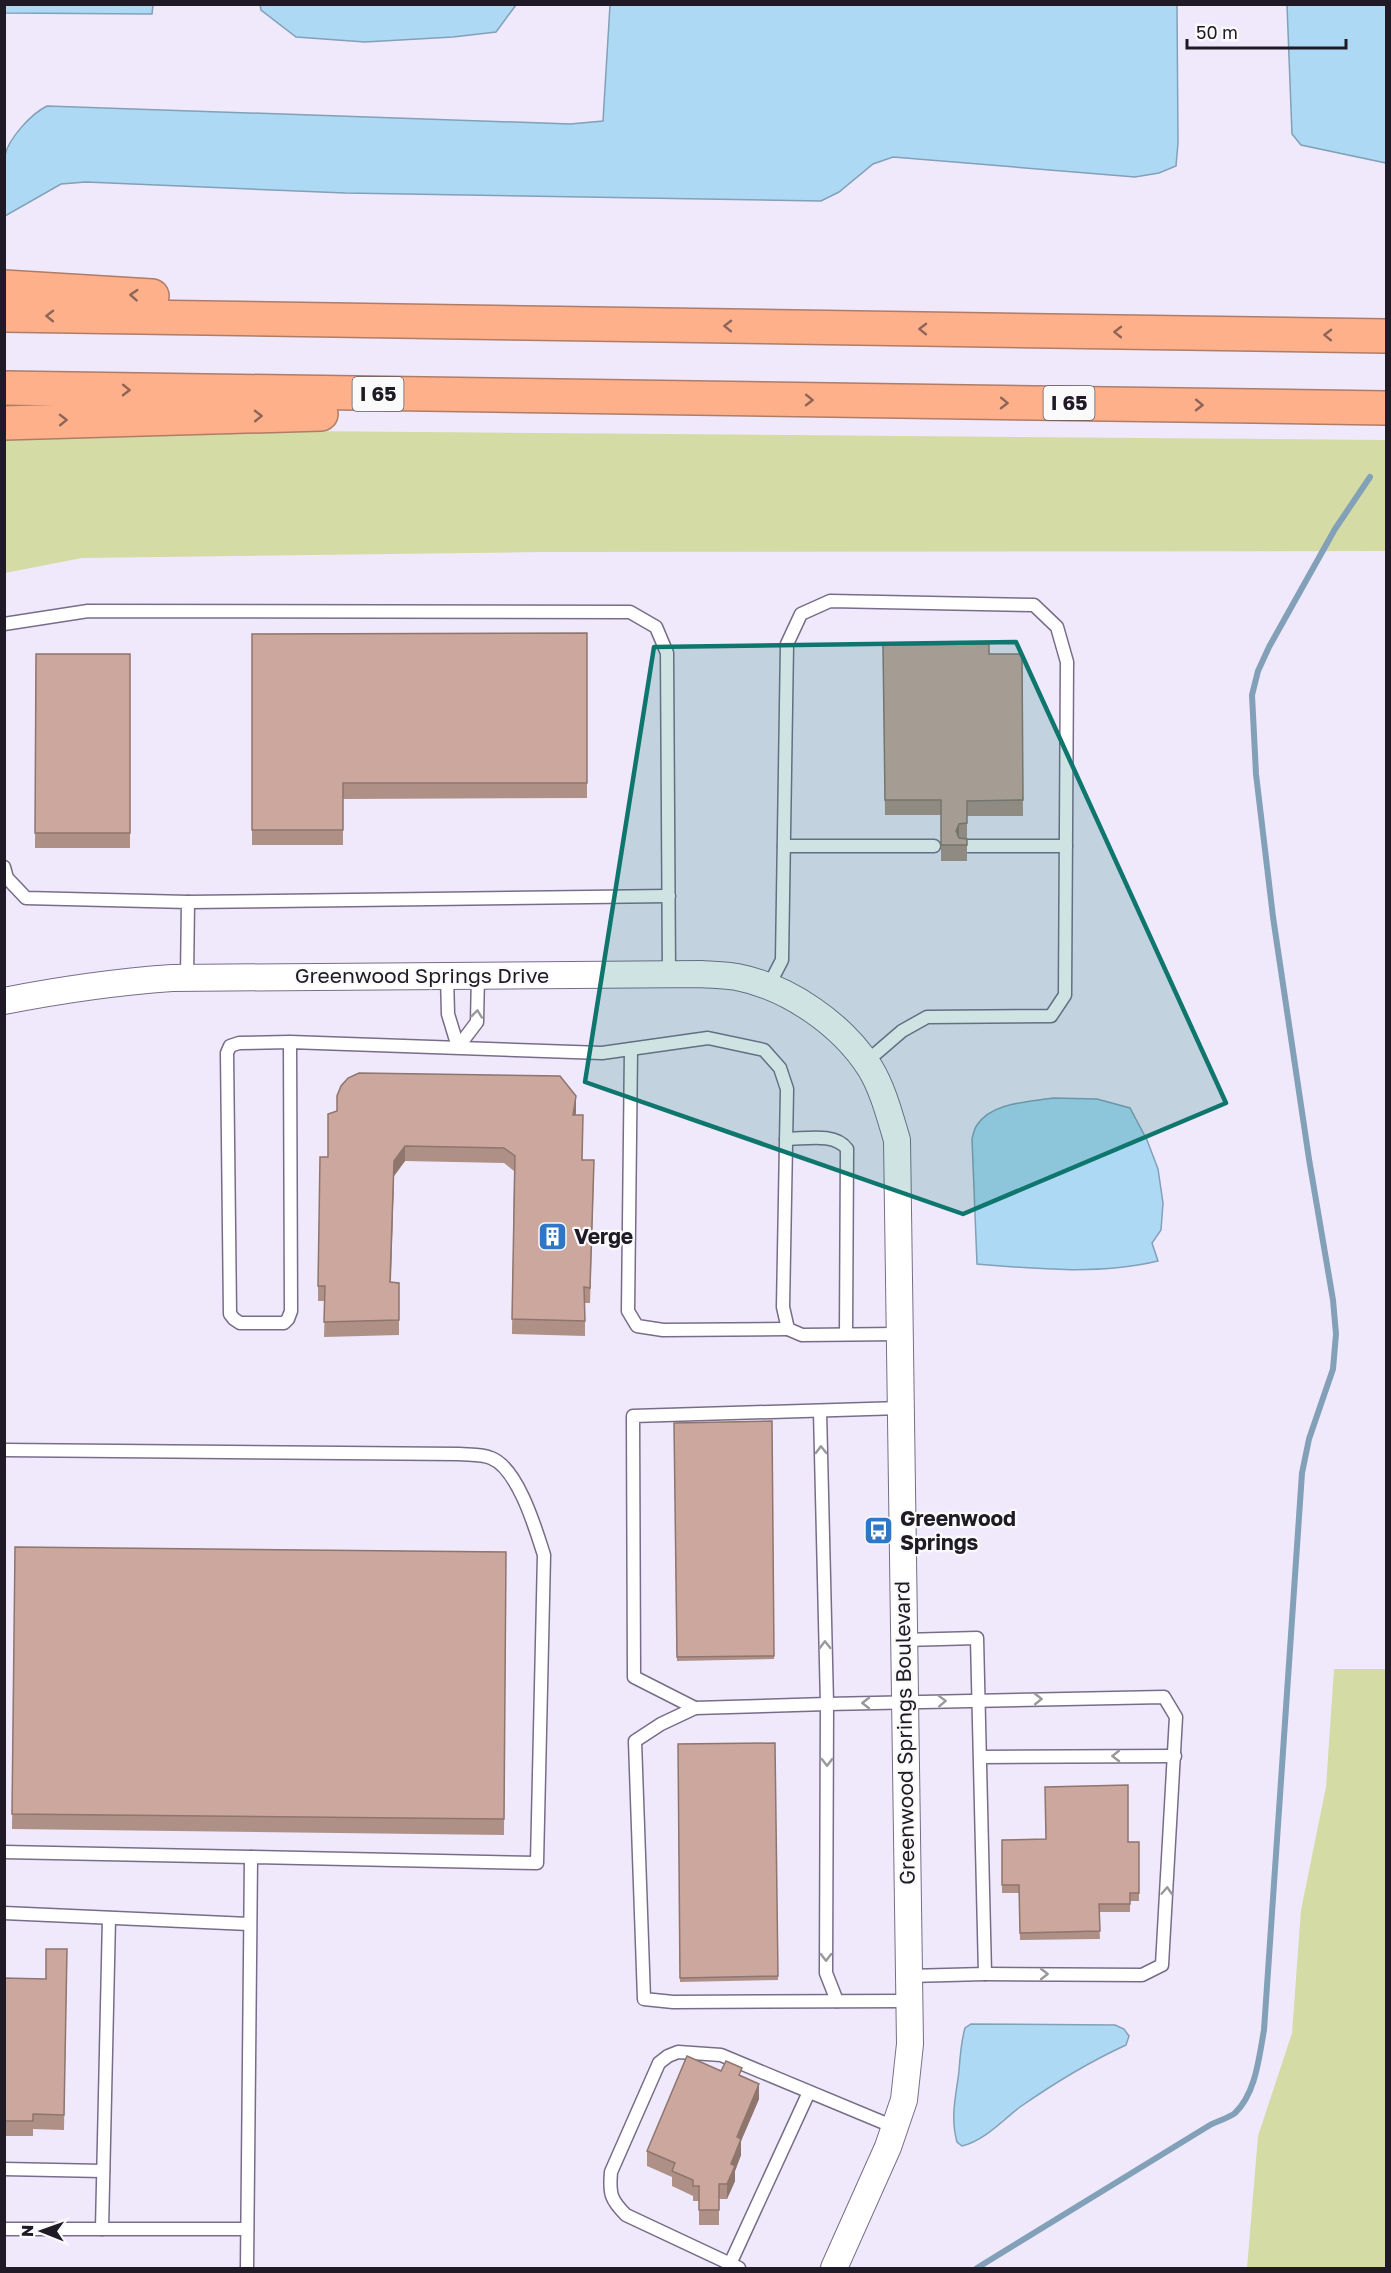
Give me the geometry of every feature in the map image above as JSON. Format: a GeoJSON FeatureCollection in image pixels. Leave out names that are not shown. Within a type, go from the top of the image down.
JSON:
{"type":"FeatureCollection","features":[{"type":"Feature","properties":{"kind":"highway"},"geometry":{"type":"LineString","coordinates":[[4,287],[591,325]]}},
{"type":"Feature","properties":{"kind":"highway"},"geometry":{"type":"LineString","coordinates":[[4,315],[1386,336]]}},
{"type":"Feature","properties":{"kind":"highway","name":"I 65"},"geometry":{"type":"LineString","coordinates":[[4,388],[1386,408]]}},
{"type":"Feature","properties":{"kind":"highway"},"geometry":{"type":"LineString","coordinates":[[4,423],[751,399]]}},
{"type":"Feature","properties":{"kind":"street","name":"Greenwood Springs Drive"},"geometry":{"type":"LineString","coordinates":[[4,1001],[118,982],[187,978],[669,975],[737,977],[768,987],[801,1003],[831,1022]]}},
{"type":"Feature","properties":{"kind":"street","name":"Greenwood Springs Boulevard"},"geometry":{"type":"LineString","coordinates":[[831,1022],[870,1069],[886,1104],[897,1140],[910,2044],[904,2100],[834,2268]]}},
{"type":"Feature","properties":{"kind":"lane"},"geometry":{"type":"LineString","coordinates":[[768,987],[782,960],[787,644],[801,614],[830,601],[1034,605],[1057,627],[1067,662],[1065,995],[1051,1016],[927,1017],[902,1031],[866,1062]]}},
{"type":"Feature","properties":{"kind":"lane"},"geometry":{"type":"LineString","coordinates":[[4,624],[88,611],[630,612],[656,627],[667,653],[669,975]]}},
{"type":"Feature","properties":{"kind":"lane"},"geometry":{"type":"LineString","coordinates":[[784,846],[934,846]]}},
{"type":"Feature","properties":{"kind":"lane"},"geometry":{"type":"LineString","coordinates":[[964,846],[1066,846]]}},
{"type":"Feature","properties":{"kind":"lane"},"geometry":{"type":"LineString","coordinates":[[4,867],[7,878],[26,898],[188,902],[669,896]]}},
{"type":"Feature","properties":{"kind":"lane"},"geometry":{"type":"LineString","coordinates":[[187,978],[188,902]]}},
{"type":"Feature","properties":{"kind":"lane"},"geometry":{"type":"LineString","coordinates":[[458,1047],[477,1022],[478,975]]}},
{"type":"Feature","properties":{"kind":"lane"},"geometry":{"type":"LineString","coordinates":[[447,976],[448,1014],[458,1047]]}},
{"type":"Feature","properties":{"kind":"lane"},"geometry":{"type":"LineString","coordinates":[[290,1041],[291,1311],[284,1323],[240,1323],[230,1314],[227,1053],[230,1047],[239,1042],[290,1041],[602,1053],[708,1038],[764,1050],[780,1068],[787,1089],[783,1307],[788,1329]]}},
{"type":"Feature","properties":{"kind":"lane"},"geometry":{"type":"LineString","coordinates":[[631,1049],[628,1311],[637,1326],[663,1330],[788,1329],[802,1335],[899,1334]]}},
{"type":"Feature","properties":{"kind":"lane"},"geometry":{"type":"LineString","coordinates":[[786,1139],[830,1138],[844,1144],[847,1149],[846,1335]]}},
{"type":"Feature","properties":{"kind":"lane"},"geometry":{"type":"LineString","coordinates":[[695,1708],[634,1677],[633,1416],[901,1408]]}},
{"type":"Feature","properties":{"kind":"lane"},"geometry":{"type":"LineString","coordinates":[[820,1411],[827,1704],[826,1973],[837,2001]]}},
{"type":"Feature","properties":{"kind":"lane"},"geometry":{"type":"LineString","coordinates":[[4,1450],[459,1454],[492,1458],[507,1471],[531,1512],[544,1555],[537,1863],[4,1852]]}},
{"type":"Feature","properties":{"kind":"lane"},"geometry":{"type":"LineString","coordinates":[[904,1640],[978,1638],[985,1974]]}},
{"type":"Feature","properties":{"kind":"lane"},"geometry":{"type":"LineString","coordinates":[[1164,1697],[1176,1717],[1162,1965],[1142,1975],[985,1974],[837,2001],[673,2002],[644,1999],[635,1741],[661,1724],[695,1708],[905,1703],[1164,1697]]}},
{"type":"Feature","properties":{"kind":"lane"},"geometry":{"type":"LineString","coordinates":[[982,1757],[1175,1756]]}},
{"type":"Feature","properties":{"kind":"lane"},"geometry":{"type":"LineString","coordinates":[[247,2268],[250,1857]]}},
{"type":"Feature","properties":{"kind":"lane"},"geometry":{"type":"LineString","coordinates":[[4,1913],[249,1924]]}},
{"type":"Feature","properties":{"kind":"lane"},"geometry":{"type":"LineString","coordinates":[[102,2229],[109,1918]]}},
{"type":"Feature","properties":{"kind":"lane"},"geometry":{"type":"LineString","coordinates":[[809,2092],[735,2266],[626,2215],[614,2202],[609,2188],[611,2172],[659,2063],[678,2052],[721,2055],[894,2127]]}},
{"type":"Feature","properties":{"kind":"lane"},"geometry":{"type":"LineString","coordinates":[[4,2169],[103,2170]]}},
{"type":"Feature","properties":{"kind":"lane"},"geometry":{"type":"LineString","coordinates":[[4,2229],[247,2229]]}},
{"type":"Feature","properties":{"kind":"highlighted area"},"geometry":{"type":"Polygon","coordinates":[[[1016,642],[1226,1103],[963,1214],[585,1082],[654,647],[1016,642]]]}},
{"type":"Feature","properties":{"kind":"green space"},"geometry":{"type":"Polygon","coordinates":[[[298,431],[1386,440],[1386,551],[541,552],[82,558],[5,573],[5,440],[298,431]]]}},
{"type":"Feature","properties":{"kind":"green space"},"geometry":{"type":"Polygon","coordinates":[[[1334,1669],[1386,1669],[1386,2268],[1247,2268],[1258,2136],[1292,2033],[1301,1910],[1326,1787],[1334,1669]]]}},
{"type":"Feature","properties":{"kind":"water"},"geometry":{"type":"Polygon","coordinates":[[[5,4],[153,5],[152,14],[5,13],[5,4]]]}},
{"type":"Feature","properties":{"kind":"water"},"geometry":{"type":"Polygon","coordinates":[[[260,4],[516,5],[496,32],[365,42],[296,37],[261,10],[260,4]]]}},
{"type":"Feature","properties":{"kind":"water"},"geometry":{"type":"Polygon","coordinates":[[[610,5],[1177,5],[1178,143],[1176,166],[1159,173],[1135,177],[893,157],[873,164],[839,192],[821,201],[345,193],[86,182],[61,184],[5,216],[4,167],[7,148],[22,127],[47,106],[570,124],[603,121],[610,5]]]}},
{"type":"Feature","properties":{"kind":"water"},"geometry":{"type":"Polygon","coordinates":[[[1287,5],[1386,5],[1386,163],[1301,145],[1292,134],[1287,5]]]}},
{"type":"Feature","properties":{"kind":"water"},"geometry":{"type":"Polygon","coordinates":[[[1053,1098],[1097,1099],[1130,1108],[1147,1140],[1158,1169],[1163,1203],[1161,1230],[1152,1243],[1158,1261],[1091,1269],[1045,1269],[977,1264],[972,1139],[975,1128],[984,1117],[1001,1107],[1053,1098]]]}},
{"type":"Feature","properties":{"kind":"water"},"geometry":{"type":"Polygon","coordinates":[[[971,2024],[1115,2025],[1124,2029],[1129,2036],[1126,2045],[1058,2082],[1020,2107],[986,2135],[962,2146],[957,2142],[955,2133],[954,2106],[965,2028],[971,2024]]]}},
{"type":"Feature","properties":{"kind":"building"},"geometry":{"type":"Polygon","coordinates":[[[587,633],[587,783],[343,783],[343,830],[252,830],[252,634],[587,633]]]}},
{"type":"Feature","properties":{"kind":"building"},"geometry":{"type":"Polygon","coordinates":[[[989,644],[989,654],[1022,654],[1023,800],[967,801],[967,823],[959,824],[956,831],[959,838],[967,839],[967,845],[941,845],[941,800],[885,800],[883,645],[989,644]]]}},
{"type":"Feature","properties":{"kind":"building"},"geometry":{"type":"Polygon","coordinates":[[[36,654],[130,654],[130,833],[35,833],[36,654]]]}},
{"type":"Feature","properties":{"kind":"building","name":"Verge"},"geometry":{"type":"Polygon","coordinates":[[[359,1073],[560,1076],[576,1096],[573,1115],[583,1115],[582,1160],[594,1160],[590,1288],[584,1287],[585,1321],[512,1319],[515,1156],[504,1148],[405,1146],[394,1161],[390,1282],[399,1283],[399,1320],[324,1322],[325,1286],[318,1286],[320,1157],[328,1157],[328,1114],[337,1111],[337,1096],[341,1086],[348,1078],[359,1073]]]}},
{"type":"Feature","properties":{"kind":"building"},"geometry":{"type":"Polygon","coordinates":[[[772,1421],[774,1656],[677,1657],[674,1423],[772,1421]]]}},
{"type":"Feature","properties":{"kind":"building"},"geometry":{"type":"Polygon","coordinates":[[[15,1547],[506,1552],[504,1819],[12,1814],[15,1547]]]}},
{"type":"Feature","properties":{"kind":"building"},"geometry":{"type":"Polygon","coordinates":[[[775,1743],[778,1976],[680,1978],[678,1744],[775,1743]]]}},
{"type":"Feature","properties":{"kind":"building"},"geometry":{"type":"Polygon","coordinates":[[[1128,1785],[1128,1842],[1139,1842],[1139,1893],[1130,1893],[1130,1904],[1099,1904],[1100,1931],[1020,1933],[1019,1885],[1002,1885],[1002,1840],[1046,1839],[1045,1787],[1128,1785]]]}},
{"type":"Feature","properties":{"kind":"building"},"geometry":{"type":"Polygon","coordinates":[[[46,1949],[67,1949],[64,2115],[33,2114],[33,2121],[4,2121],[4,1978],[46,1979],[46,1949]]]}},
{"type":"Feature","properties":{"kind":"building"},"geometry":{"type":"Polygon","coordinates":[[[687,2056],[721,2071],[726,2061],[742,2068],[739,2075],[759,2084],[737,2137],[741,2139],[731,2164],[735,2166],[727,2184],[719,2184],[719,2210],[699,2210],[699,2186],[693,2186],[693,2180],[672,2171],[675,2163],[647,2151],[687,2056]]]}},
{"type":"Feature","properties":{"kind":"waterway"},"geometry":{"type":"LineString","coordinates":[[977,2268],[1210,2125],[1235,2113],[1248,2095],[1258,2063],[1264,2030],[1302,1473],[1309,1439],[1333,1369],[1336,1334],[1333,1300],[1309,1159],[1273,917],[1256,774],[1252,695],[1258,671],[1269,647],[1335,529],[1370,477]]}},
{"type":"Feature","properties":{"kind":"place","name":"Verge"},"geometry":{"type":"Point","coordinates":[553,1237]}},
{"type":"Feature","properties":{"kind":"place","name":"Greenwood Springs"},"geometry":{"type":"Point","coordinates":[879,1531]}}]}
